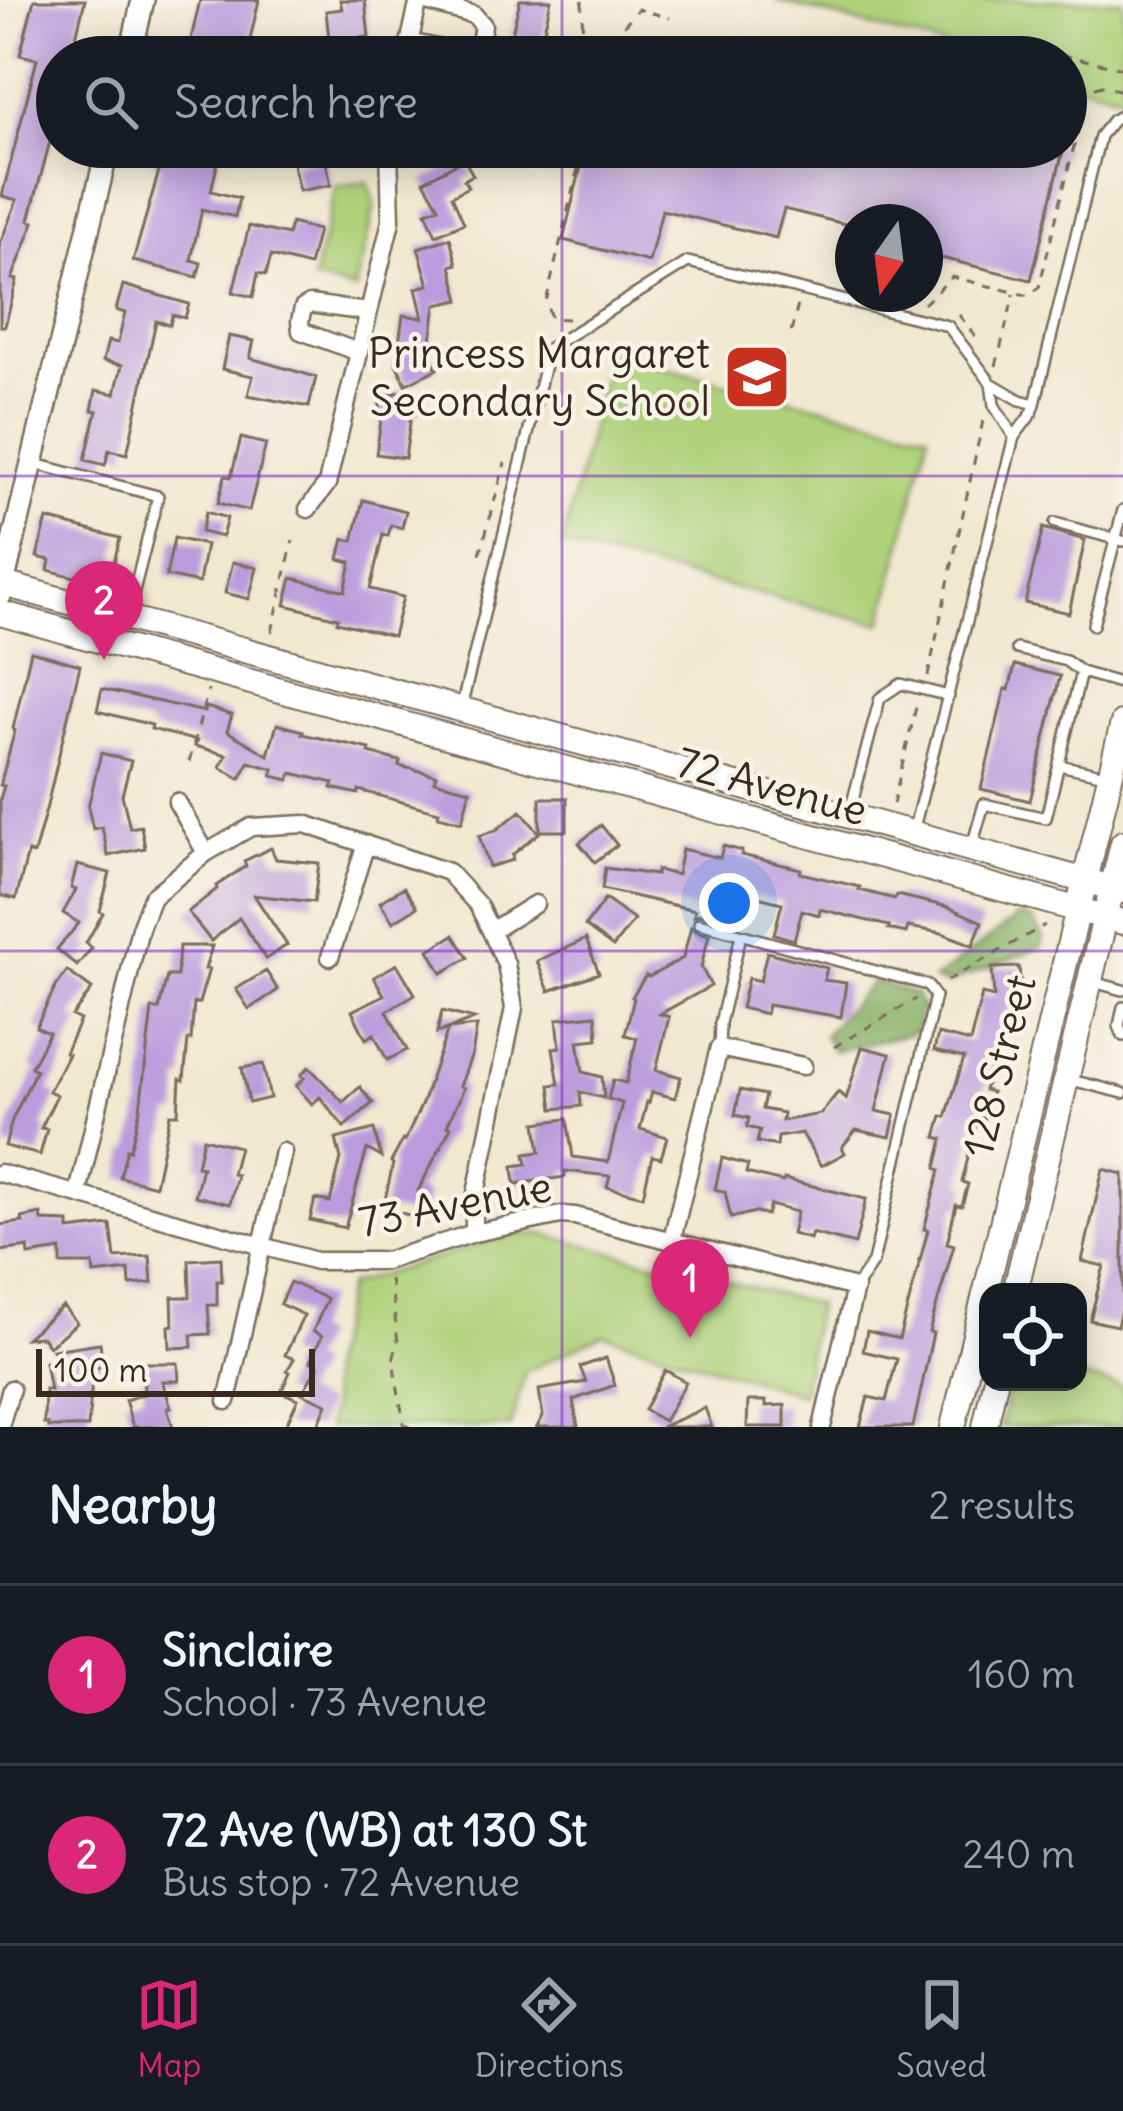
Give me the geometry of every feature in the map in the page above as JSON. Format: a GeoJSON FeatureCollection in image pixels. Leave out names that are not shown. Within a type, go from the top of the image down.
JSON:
{"type":"FeatureCollection","features":[{"type":"Feature","properties":{"kind":"main road","name":"72 Avenue"},"geometry":{"type":"LineString","coordinates":[[1,587],[1117,890]]}},
{"type":"Feature","properties":{"kind":"main road","name":"72 Avenue"},"geometry":{"type":"LineString","coordinates":[[0,613],[1114,919]]}},
{"type":"Feature","properties":{"kind":"main road","name":"72 Avenue"},"geometry":{"type":"LineString","coordinates":[[401,724],[461,710]]}},
{"type":"Feature","properties":{"kind":"main road","name":"128 Street"},"geometry":{"type":"LineString","coordinates":[[953,1427],[1123,723]]}},
{"type":"Feature","properties":{"kind":"main road","name":"128 Street"},"geometry":{"type":"LineString","coordinates":[[1017,1283],[1090,981],[1114,919],[1123,844]]}},
{"type":"Feature","properties":{"kind":"main road"},"geometry":{"type":"LineString","coordinates":[[985,1427],[993,1391]]}},
{"type":"Feature","properties":{"kind":"street"},"geometry":{"type":"LineString","coordinates":[[135,36],[143,0]]}},
{"type":"Feature","properties":{"kind":"street"},"geometry":{"type":"LineString","coordinates":[[411,36],[419,0],[474,15],[483,25],[481,36]]}},
{"type":"Feature","properties":{"kind":"street"},"geometry":{"type":"LineString","coordinates":[[1,587],[103,168]]}},
{"type":"Feature","properties":{"kind":"street"},"geometry":{"type":"LineString","coordinates":[[308,509],[327,484],[391,221],[390,168]]}},
{"type":"Feature","properties":{"kind":"street"},"geometry":{"type":"LineString","coordinates":[[358,352],[301,331],[303,308],[310,304],[368,313]]}},
{"type":"Feature","properties":{"kind":"street"},"geometry":{"type":"LineString","coordinates":[[177,802],[206,853]]}},
{"type":"Feature","properties":{"kind":"street"},"geometry":{"type":"LineString","coordinates":[[77,1193],[140,928],[152,897],[206,853],[251,827],[305,824],[448,872],[478,905],[506,964],[514,1007],[472,1216],[474,1233]]}},
{"type":"Feature","properties":{"kind":"street"},"geometry":{"type":"LineString","coordinates":[[330,957],[366,844]]}},
{"type":"Feature","properties":{"kind":"street"},"geometry":{"type":"LineString","coordinates":[[490,931],[535,904]]}},
{"type":"Feature","properties":{"kind":"street"},"geometry":{"type":"LineString","coordinates":[[672,1239],[719,1048],[803,1066]]}},
{"type":"Feature","properties":{"kind":"street"},"geometry":{"type":"LineString","coordinates":[[227,1401],[283,1152]]}},
{"type":"Feature","properties":{"kind":"street","name":"73 Avenue"},"geometry":{"type":"LineString","coordinates":[[0,1173],[316,1262],[400,1257],[474,1233],[561,1215],[855,1288]]}},
{"type":"Feature","properties":{"kind":"street"},"geometry":{"type":"LineString","coordinates":[[822,1427],[855,1288]]}},
{"type":"Feature","properties":{"kind":"street"},"geometry":{"type":"LineString","coordinates":[[0,1426],[11,1389]]}},
{"type":"Feature","properties":{"kind":"lane"},"geometry":{"type":"LineString","coordinates":[[913,834],[1014,436],[1032,412],[1100,136],[1123,115]]}},
{"type":"Feature","properties":{"kind":"lane"},"geometry":{"type":"LineString","coordinates":[[461,710],[548,348],[688,262],[948,326],[991,383],[1034,404]]}},
{"type":"Feature","properties":{"kind":"lane"},"geometry":{"type":"LineString","coordinates":[[991,383],[994,405],[1014,436]]}},
{"type":"Feature","properties":{"kind":"lane"},"geometry":{"type":"LineString","coordinates":[[32,463],[158,496],[127,618]]}},
{"type":"Feature","properties":{"kind":"lane"},"geometry":{"type":"LineString","coordinates":[[1093,626],[1119,540],[1123,510]]}},
{"type":"Feature","properties":{"kind":"lane"},"geometry":{"type":"LineString","coordinates":[[1054,523],[1119,540]]}},
{"type":"Feature","properties":{"kind":"lane"},"geometry":{"type":"LineString","coordinates":[[1017,649],[1123,684]]}},
{"type":"Feature","properties":{"kind":"lane"},"geometry":{"type":"LineString","coordinates":[[971,849],[984,804],[1046,818],[1081,673]]}},
{"type":"Feature","properties":{"kind":"lane"},"geometry":{"type":"LineString","coordinates":[[849,816],[880,698],[901,684],[949,696]]}},
{"type":"Feature","properties":{"kind":"lane"},"geometry":{"type":"LineString","coordinates":[[1059,765],[1110,776]]}},
{"type":"Feature","properties":{"kind":"lane"},"geometry":{"type":"LineString","coordinates":[[699,923],[926,985],[935,996],[873,1262],[855,1288]]}},
{"type":"Feature","properties":{"kind":"lane"},"geometry":{"type":"LineString","coordinates":[[719,1048],[720,1023],[741,935]]}},
{"type":"Feature","properties":{"kind":"lane"},"geometry":{"type":"LineString","coordinates":[[1090,981],[1123,990]]}},
{"type":"Feature","properties":{"kind":"lane"},"geometry":{"type":"LineString","coordinates":[[1123,1007],[1119,1026],[1123,1036]]}},
{"type":"Feature","properties":{"kind":"lane"},"geometry":{"type":"LineString","coordinates":[[1066,1079],[1123,1093]]}},
{"type":"Feature","properties":{"kind":"path"},"geometry":{"type":"LineString","coordinates":[[582,0],[583,36]]}},
{"type":"Feature","properties":{"kind":"path"},"geometry":{"type":"LineString","coordinates":[[615,36],[638,10],[670,18]]}},
{"type":"Feature","properties":{"kind":"path"},"geometry":{"type":"LineString","coordinates":[[1087,60],[1123,68]]}},
{"type":"Feature","properties":{"kind":"path"},"geometry":{"type":"LineString","coordinates":[[1087,94],[1102,86],[1123,91]]}},
{"type":"Feature","properties":{"kind":"path"},"geometry":{"type":"LineString","coordinates":[[569,318],[551,318],[546,302],[578,168]]}},
{"type":"Feature","properties":{"kind":"path"},"geometry":{"type":"LineString","coordinates":[[943,286],[952,277],[1030,296],[1039,287],[1068,168]]}},
{"type":"Feature","properties":{"kind":"path"},"geometry":{"type":"LineString","coordinates":[[995,367],[1014,292]]}},
{"type":"Feature","properties":{"kind":"path"},"geometry":{"type":"LineString","coordinates":[[791,332],[798,305]]}},
{"type":"Feature","properties":{"kind":"path"},"geometry":{"type":"LineString","coordinates":[[782,362],[786,348]]}},
{"type":"Feature","properties":{"kind":"path"},"geometry":{"type":"LineString","coordinates":[[927,680],[985,418],[982,411]]}},
{"type":"Feature","properties":{"kind":"path"},"geometry":{"type":"LineString","coordinates":[[270,640],[293,540]]}},
{"type":"Feature","properties":{"kind":"path"},"geometry":{"type":"LineString","coordinates":[[189,762],[209,688]]}},
{"type":"Feature","properties":{"kind":"path"},"geometry":{"type":"LineString","coordinates":[[891,811],[917,701]]}},
{"type":"Feature","properties":{"kind":"path"},"geometry":{"type":"LineString","coordinates":[[947,980],[1046,924]]}},
{"type":"Feature","properties":{"kind":"path"},"geometry":{"type":"LineString","coordinates":[[834,1048],[916,999]]}},
{"type":"Feature","properties":{"kind":"path"},"geometry":{"type":"LineString","coordinates":[[386,1273],[398,1342],[393,1360],[405,1426]]}},
{"type":"Feature","properties":{"kind":"green space"},"geometry":{"type":"Polygon","coordinates":[[[775,0],[1123,0],[1123,96],[1087,86],[1087,36],[906,36],[775,0]]]}},
{"type":"Feature","properties":{"kind":"green space"},"geometry":{"type":"Polygon","coordinates":[[[368,182],[375,205],[355,290],[313,280],[336,186],[368,182]]]}},
{"type":"Feature","properties":{"kind":"green space"},"geometry":{"type":"Polygon","coordinates":[[[609,354],[929,433],[882,624],[562,546],[609,354]]]}},
{"type":"Feature","properties":{"kind":"green space"},"geometry":{"type":"Polygon","coordinates":[[[1019,916],[1033,920],[1044,938],[1041,947],[946,984],[934,980],[1019,916]]]}},
{"type":"Feature","properties":{"kind":"green space"},"geometry":{"type":"Polygon","coordinates":[[[873,981],[916,995],[922,1008],[917,1032],[834,1051],[824,1035],[873,981]]]}},
{"type":"Feature","properties":{"kind":"green space"},"geometry":{"type":"Polygon","coordinates":[[[514,1234],[542,1234],[816,1304],[802,1394],[604,1334],[525,1372],[511,1427],[327,1427],[331,1407],[328,1368],[348,1285],[514,1234]]]}},
{"type":"Feature","properties":{"kind":"green space"},"geometry":{"type":"Polygon","coordinates":[[[1087,1378],[1123,1387],[1123,1427],[1000,1427],[1008,1391],[1087,1391],[1087,1378]]]}},
{"type":"Feature","properties":{"kind":"building"},"geometry":{"type":"Polygon","coordinates":[[[34,0],[85,0],[76,36],[36,36],[36,59],[20,55],[34,0]]]}},
{"type":"Feature","properties":{"kind":"building"},"geometry":{"type":"Polygon","coordinates":[[[200,0],[259,0],[251,36],[192,36],[200,0]]]}},
{"type":"Feature","properties":{"kind":"building"},"geometry":{"type":"Polygon","coordinates":[[[340,0],[365,0],[369,36],[329,36],[326,11],[342,9],[340,0]]]}},
{"type":"Feature","properties":{"kind":"building"},"geometry":{"type":"Polygon","coordinates":[[[520,0],[551,0],[543,36],[511,36],[520,0]]]}},
{"type":"Feature","properties":{"kind":"building"},"geometry":{"type":"Polygon","coordinates":[[[36,63],[36,168],[43,168],[29,220],[34,222],[12,279],[17,280],[5,326],[0,326],[0,244],[17,200],[2,196],[36,63]]]}},
{"type":"Feature","properties":{"kind":"building"},"geometry":{"type":"Polygon","coordinates":[[[160,168],[216,168],[211,191],[239,198],[235,217],[202,209],[191,260],[201,263],[197,277],[133,261],[160,168]]]}},
{"type":"Feature","properties":{"kind":"building"},"geometry":{"type":"Polygon","coordinates":[[[294,168],[327,168],[331,185],[299,191],[294,168]]]}},
{"type":"Feature","properties":{"kind":"building"},"geometry":{"type":"Polygon","coordinates":[[[448,168],[469,168],[473,175],[464,180],[468,187],[452,196],[464,223],[436,235],[426,212],[439,207],[424,181],[448,168]]]}},
{"type":"Feature","properties":{"kind":"building"},"geometry":{"type":"Polygon","coordinates":[[[581,168],[1059,168],[1031,280],[943,258],[943,204],[835,204],[835,222],[784,209],[776,238],[662,210],[649,262],[563,240],[581,168]]]}},
{"type":"Feature","properties":{"kind":"building"},"geometry":{"type":"Polygon","coordinates":[[[291,223],[318,230],[309,266],[271,256],[266,275],[258,273],[253,297],[233,292],[249,226],[288,235],[291,223]]]}},
{"type":"Feature","properties":{"kind":"building"},"geometry":{"type":"Polygon","coordinates":[[[450,238],[460,300],[436,305],[429,353],[437,369],[406,384],[396,364],[403,315],[423,318],[416,288],[429,285],[418,248],[450,238]]]}},
{"type":"Feature","properties":{"kind":"building"},"geometry":{"type":"Polygon","coordinates":[[[123,285],[189,304],[185,318],[172,315],[170,325],[156,321],[127,454],[109,450],[105,465],[85,460],[97,411],[92,410],[96,390],[115,394],[122,365],[103,361],[108,341],[118,343],[125,313],[116,310],[123,285]]]}},
{"type":"Feature","properties":{"kind":"building"},"geometry":{"type":"Polygon","coordinates":[[[229,336],[254,341],[250,358],[316,377],[309,407],[248,395],[253,376],[222,369],[229,336]]]}},
{"type":"Feature","properties":{"kind":"building"},"geometry":{"type":"Polygon","coordinates":[[[410,390],[415,415],[411,416],[405,458],[376,454],[382,414],[378,397],[410,390]]]}},
{"type":"Feature","properties":{"kind":"building"},"geometry":{"type":"Polygon","coordinates":[[[241,438],[266,444],[249,511],[218,503],[241,438]]]}},
{"type":"Feature","properties":{"kind":"building"},"geometry":{"type":"Polygon","coordinates":[[[363,500],[406,511],[402,528],[391,525],[388,536],[383,534],[370,589],[403,597],[393,636],[285,605],[292,578],[345,591],[351,562],[339,559],[344,539],[353,541],[363,500]]]}},
{"type":"Feature","properties":{"kind":"building"},"geometry":{"type":"Polygon","coordinates":[[[206,512],[227,518],[222,537],[201,532],[206,512]]]}},
{"type":"Feature","properties":{"kind":"building"},"geometry":{"type":"Polygon","coordinates":[[[47,519],[120,538],[108,586],[48,570],[50,560],[37,557],[47,519]]]}},
{"type":"Feature","properties":{"kind":"building"},"geometry":{"type":"Polygon","coordinates":[[[1043,528],[1085,540],[1069,613],[1025,603],[1043,528]]]}},
{"type":"Feature","properties":{"kind":"building"},"geometry":{"type":"Polygon","coordinates":[[[174,538],[206,545],[199,583],[166,576],[174,538]]]}},
{"type":"Feature","properties":{"kind":"building"},"geometry":{"type":"Polygon","coordinates":[[[233,562],[257,568],[249,599],[225,593],[233,562]]]}},
{"type":"Feature","properties":{"kind":"building"},"geometry":{"type":"Polygon","coordinates":[[[31,651],[80,665],[34,854],[28,852],[16,899],[0,895],[4,786],[0,785],[31,651]]]}},
{"type":"Feature","properties":{"kind":"building"},"geometry":{"type":"Polygon","coordinates":[[[1015,665],[1060,676],[1030,801],[981,789],[1015,665]]]}},
{"type":"Feature","properties":{"kind":"building"},"geometry":{"type":"Polygon","coordinates":[[[102,689],[232,715],[227,731],[268,755],[277,724],[370,749],[369,753],[400,761],[399,766],[436,775],[434,781],[470,790],[462,822],[359,790],[358,794],[332,788],[334,783],[292,773],[289,780],[272,776],[274,769],[249,762],[240,779],[220,767],[227,755],[151,729],[152,725],[97,711],[102,689]]]}},
{"type":"Feature","properties":{"kind":"building"},"geometry":{"type":"Polygon","coordinates":[[[101,753],[131,761],[122,795],[130,828],[141,826],[145,848],[108,856],[102,827],[93,829],[88,807],[101,753]]]}},
{"type":"Feature","properties":{"kind":"building"},"geometry":{"type":"Polygon","coordinates":[[[540,798],[567,798],[567,831],[540,831],[540,798]]]}},
{"type":"Feature","properties":{"kind":"building"},"geometry":{"type":"Polygon","coordinates":[[[521,811],[539,833],[512,855],[513,860],[489,867],[479,836],[521,811]]]}},
{"type":"Feature","properties":{"kind":"building"},"geometry":{"type":"Polygon","coordinates":[[[601,825],[617,845],[595,862],[579,843],[601,825]]]}},
{"type":"Feature","properties":{"kind":"building"},"geometry":{"type":"Polygon","coordinates":[[[723,846],[859,890],[948,907],[982,922],[973,945],[942,933],[908,927],[906,933],[820,909],[819,915],[802,910],[794,940],[774,934],[782,903],[742,893],[735,921],[694,916],[695,910],[602,889],[605,868],[677,875],[682,849],[720,858],[723,846]]]}},
{"type":"Feature","properties":{"kind":"building"},"geometry":{"type":"Polygon","coordinates":[[[271,848],[276,859],[319,863],[314,902],[254,895],[287,945],[266,959],[239,918],[211,941],[188,912],[246,866],[244,861],[271,848]]]}},
{"type":"Feature","properties":{"kind":"building"},"geometry":{"type":"Polygon","coordinates":[[[77,865],[110,873],[103,913],[86,943],[92,948],[77,966],[57,949],[79,923],[63,913],[76,890],[71,888],[77,865]]]}},
{"type":"Feature","properties":{"kind":"building"},"geometry":{"type":"Polygon","coordinates":[[[404,887],[417,907],[393,922],[380,902],[404,887]]]}},
{"type":"Feature","properties":{"kind":"building"},"geometry":{"type":"Polygon","coordinates":[[[605,899],[634,920],[613,947],[585,926],[605,899]]]}},
{"type":"Feature","properties":{"kind":"building"},"geometry":{"type":"Polygon","coordinates":[[[691,927],[709,935],[701,967],[711,986],[660,1014],[669,1017],[656,1070],[681,1077],[675,1098],[652,1092],[647,1102],[640,1129],[667,1137],[661,1158],[652,1156],[643,1196],[607,1187],[610,1176],[565,1171],[565,1177],[515,1184],[513,1166],[527,1164],[525,1154],[540,1152],[536,1123],[567,1119],[573,1157],[608,1162],[622,1103],[608,1099],[613,1080],[626,1083],[637,1038],[625,1035],[632,997],[646,975],[683,958],[691,927]]]}},
{"type":"Feature","properties":{"kind":"building"},"geometry":{"type":"Polygon","coordinates":[[[454,935],[468,958],[442,973],[429,950],[454,935]]]}},
{"type":"Feature","properties":{"kind":"building"},"geometry":{"type":"Polygon","coordinates":[[[586,939],[599,973],[549,991],[537,961],[586,939]]]}},
{"type":"Feature","properties":{"kind":"building"},"geometry":{"type":"Polygon","coordinates":[[[179,946],[212,946],[199,1003],[194,1003],[178,1114],[170,1114],[155,1186],[120,1177],[140,1109],[152,1009],[159,1009],[167,976],[177,976],[179,946]]]}},
{"type":"Feature","properties":{"kind":"building"},"geometry":{"type":"Polygon","coordinates":[[[767,952],[827,968],[824,980],[846,983],[841,1017],[768,1005],[766,1014],[741,1008],[748,978],[760,981],[767,952]]]}},
{"type":"Feature","properties":{"kind":"building"},"geometry":{"type":"Polygon","coordinates":[[[397,964],[415,994],[387,1011],[407,1050],[387,1060],[374,1034],[366,1039],[352,1011],[384,995],[374,977],[397,964]]]}},
{"type":"Feature","properties":{"kind":"building"},"geometry":{"type":"Polygon","coordinates":[[[1019,967],[1021,990],[1016,991],[984,1090],[992,1092],[984,1119],[978,1117],[962,1182],[968,1184],[962,1206],[956,1205],[947,1243],[954,1245],[929,1332],[933,1333],[913,1427],[860,1427],[868,1397],[886,1401],[897,1359],[863,1351],[867,1331],[899,1339],[940,1170],[936,1168],[943,1139],[936,1137],[964,1058],[934,1051],[938,1034],[970,1042],[982,994],[994,997],[992,968],[1019,967]]]}},
{"type":"Feature","properties":{"kind":"building"},"geometry":{"type":"Polygon","coordinates":[[[67,971],[92,989],[72,1016],[80,1020],[49,1091],[57,1095],[41,1128],[47,1129],[40,1155],[5,1146],[36,1070],[31,1067],[49,1033],[36,1027],[67,971]]]}},
{"type":"Feature","properties":{"kind":"building"},"geometry":{"type":"Polygon","coordinates":[[[266,971],[278,990],[249,1009],[236,989],[266,971]]]}},
{"type":"Feature","properties":{"kind":"building"},"geometry":{"type":"Polygon","coordinates":[[[442,1011],[474,1019],[437,1033],[442,1011]]]}},
{"type":"Feature","properties":{"kind":"building"},"geometry":{"type":"Polygon","coordinates":[[[596,1015],[598,1039],[578,1041],[583,1072],[602,1077],[604,1098],[580,1092],[581,1106],[553,1109],[550,1085],[559,1084],[553,1048],[560,1047],[557,1019],[596,1015]]]}},
{"type":"Feature","properties":{"kind":"building"},"geometry":{"type":"Polygon","coordinates":[[[477,1026],[460,1086],[464,1088],[447,1126],[451,1127],[418,1191],[427,1194],[422,1218],[383,1209],[391,1162],[423,1101],[448,1029],[477,1026]]]}},
{"type":"Feature","properties":{"kind":"building"},"geometry":{"type":"Polygon","coordinates":[[[862,1047],[890,1054],[876,1111],[895,1115],[890,1137],[856,1130],[842,1147],[845,1153],[821,1166],[802,1133],[778,1137],[777,1146],[757,1142],[760,1130],[747,1127],[749,1118],[735,1115],[740,1090],[765,1095],[762,1109],[783,1113],[782,1121],[821,1114],[838,1092],[846,1099],[862,1047]]]}},
{"type":"Feature","properties":{"kind":"building"},"geometry":{"type":"Polygon","coordinates":[[[263,1064],[270,1098],[249,1103],[242,1068],[263,1064]]]}},
{"type":"Feature","properties":{"kind":"building"},"geometry":{"type":"Polygon","coordinates":[[[309,1067],[343,1102],[360,1087],[373,1103],[344,1127],[320,1097],[312,1104],[296,1086],[309,1067]]]}},
{"type":"Feature","properties":{"kind":"building"},"geometry":{"type":"Polygon","coordinates":[[[374,1129],[381,1157],[367,1149],[345,1228],[310,1220],[315,1199],[330,1202],[341,1159],[336,1139],[374,1129]]]}},
{"type":"Feature","properties":{"kind":"building"},"geometry":{"type":"Polygon","coordinates":[[[203,1138],[239,1147],[230,1204],[195,1196],[203,1138]]]}},
{"type":"Feature","properties":{"kind":"building"},"geometry":{"type":"Polygon","coordinates":[[[722,1158],[748,1165],[746,1173],[866,1199],[855,1244],[812,1233],[810,1239],[792,1234],[797,1212],[770,1205],[767,1215],[755,1212],[731,1218],[725,1192],[715,1189],[722,1158]]]}},
{"type":"Feature","properties":{"kind":"building"},"geometry":{"type":"Polygon","coordinates":[[[1103,1169],[1123,1174],[1123,1301],[1117,1326],[1090,1320],[1104,1266],[1082,1261],[1103,1169]]]}},
{"type":"Feature","properties":{"kind":"building"},"geometry":{"type":"Polygon","coordinates":[[[41,1214],[42,1221],[69,1222],[69,1230],[111,1225],[115,1258],[150,1256],[152,1283],[130,1285],[129,1270],[94,1274],[93,1264],[61,1264],[61,1250],[29,1255],[28,1247],[0,1251],[0,1225],[41,1214]]]}},
{"type":"Feature","properties":{"kind":"building"},"geometry":{"type":"Polygon","coordinates":[[[221,1258],[217,1305],[208,1305],[210,1334],[191,1335],[192,1347],[170,1348],[172,1297],[190,1297],[189,1260],[221,1258]]]}},
{"type":"Feature","properties":{"kind":"building"},"geometry":{"type":"Polygon","coordinates":[[[290,1282],[327,1299],[313,1331],[322,1336],[310,1361],[318,1366],[302,1393],[327,1404],[317,1427],[285,1427],[298,1399],[281,1392],[294,1359],[285,1355],[304,1315],[280,1304],[290,1282]]]}},
{"type":"Feature","properties":{"kind":"building"},"geometry":{"type":"Polygon","coordinates":[[[63,1306],[77,1323],[49,1346],[42,1337],[26,1338],[63,1306]]]}},
{"type":"Feature","properties":{"kind":"building"},"geometry":{"type":"Polygon","coordinates":[[[100,1343],[103,1366],[93,1368],[88,1427],[48,1427],[44,1424],[45,1389],[50,1390],[45,1362],[60,1360],[52,1350],[100,1343]]]}},
{"type":"Feature","properties":{"kind":"building"},"geometry":{"type":"Polygon","coordinates":[[[606,1358],[615,1385],[573,1400],[578,1427],[537,1427],[543,1416],[539,1390],[586,1382],[580,1367],[606,1358]]]}},
{"type":"Feature","properties":{"kind":"building"},"geometry":{"type":"Polygon","coordinates":[[[143,1363],[178,1363],[179,1381],[162,1381],[173,1427],[133,1427],[125,1400],[144,1394],[143,1363]]]}},
{"type":"Feature","properties":{"kind":"building"},"geometry":{"type":"Polygon","coordinates":[[[665,1370],[686,1382],[664,1421],[644,1410],[665,1370]]]}},
{"type":"Feature","properties":{"kind":"building"},"geometry":{"type":"Polygon","coordinates":[[[748,1401],[785,1405],[785,1427],[747,1427],[748,1401]]]}},
{"type":"Feature","properties":{"kind":"building"},"geometry":{"type":"Polygon","coordinates":[[[705,1408],[712,1427],[661,1427],[705,1408]]]}},
{"type":"Feature","properties":{"kind":"place","name":"Princess Margaret Secondary School"},"geometry":{"type":"Point","coordinates":[757,377]}},
{"type":"Feature","properties":{"kind":"place","name":"72 Ave (WB) at 130 St"},"geometry":{"type":"Point","coordinates":[104,660]}},
{"type":"Feature","properties":{"kind":"place","name":"Sinclaire"},"geometry":{"type":"Point","coordinates":[690,1338]}}]}
